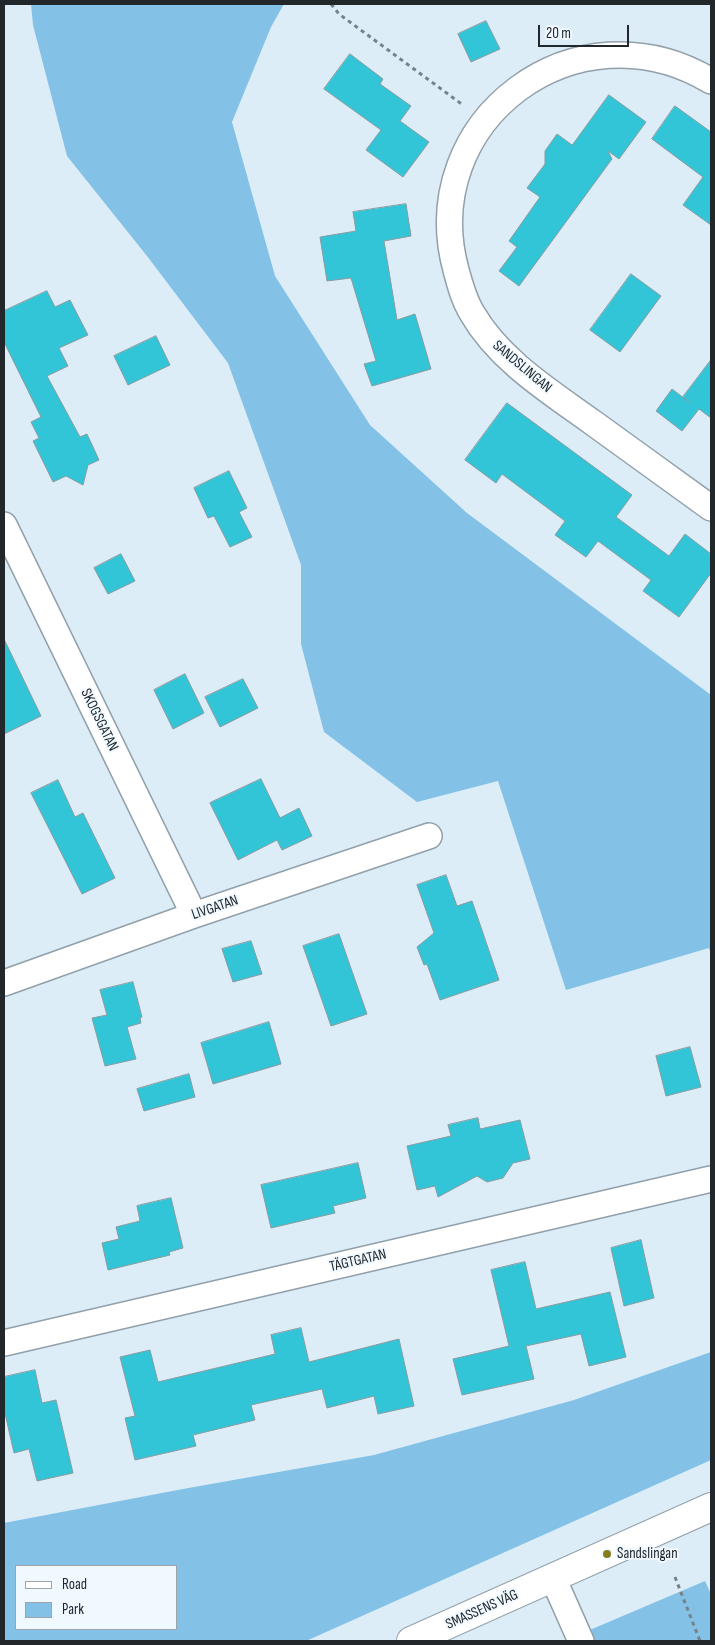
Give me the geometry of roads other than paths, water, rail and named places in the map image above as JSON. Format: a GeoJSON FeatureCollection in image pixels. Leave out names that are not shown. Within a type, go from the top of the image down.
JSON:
{"type":"FeatureCollection","features":[{"type":"Feature","properties":{"kind":"street","name":"SANDSLINGAN"},"geometry":{"type":"LineString","coordinates":[[711,81],[682,65],[651,54],[632,50],[605,50],[570,57],[536,72],[499,101],[483,120],[459,164],[449,212],[449,238],[460,285],[471,312],[488,338],[517,366],[711,508]]}},
{"type":"Feature","properties":{"kind":"street","name":"SKOGSGATAN"},"geometry":{"type":"LineString","coordinates":[[4,525],[194,915]]}},
{"type":"Feature","properties":{"kind":"street","name":"LIVGATAN"},"geometry":{"type":"LineString","coordinates":[[4,983],[194,915],[429,836]]}},
{"type":"Feature","properties":{"kind":"street","name":"TÄGTGATAN"},"geometry":{"type":"LineString","coordinates":[[4,1343],[711,1180]]}},
{"type":"Feature","properties":{"kind":"street","name":"SMASSENS VÄG"},"geometry":{"type":"LineString","coordinates":[[411,1641],[711,1508]]}},
{"type":"Feature","properties":{"kind":"street"},"geometry":{"type":"LineString","coordinates":[[553,1578],[581,1641]]}},
{"type":"Feature","properties":{"kind":"place","name":"Sandslingan"},"geometry":{"type":"Point","coordinates":[607,1554]}}]}
